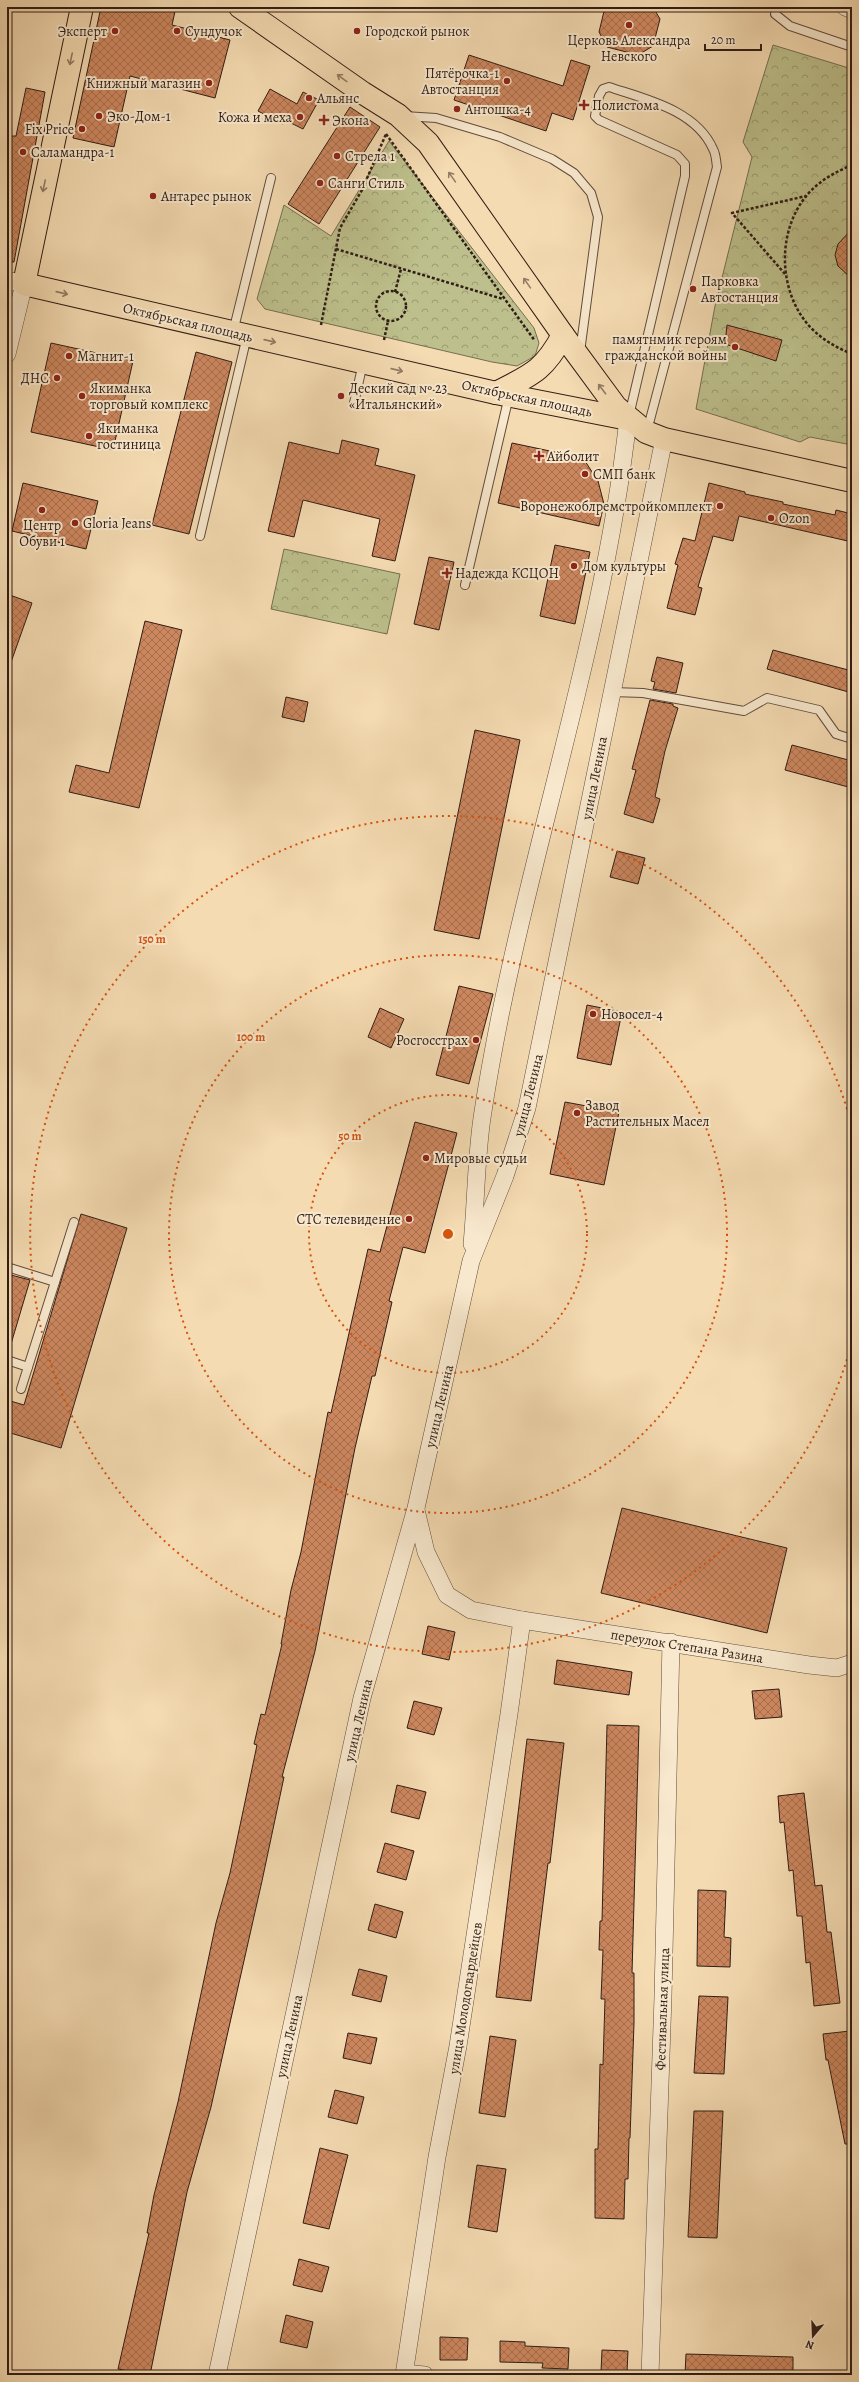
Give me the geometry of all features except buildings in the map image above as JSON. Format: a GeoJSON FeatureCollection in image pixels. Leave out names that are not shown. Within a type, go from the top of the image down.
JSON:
{"type":"FeatureCollection","features":[{"type":"Feature","properties":{"kind":"main road"},"geometry":{"type":"LineString","coordinates":[[15,282],[82,7]]}},
{"type":"Feature","properties":{"kind":"main road","name":"Октябрьская площадь"},"geometry":{"type":"LineString","coordinates":[[240,7],[363,93],[398,115],[428,143],[563,335],[616,407],[628,418],[655,436],[852,481]]}},
{"type":"Feature","properties":{"kind":"main road","name":"Октябрьская площадь"},"geometry":{"type":"LineString","coordinates":[[15,282],[503,394],[628,418]]}},
{"type":"Feature","properties":{"kind":"main road"},"geometry":{"type":"LineString","coordinates":[[503,394],[538,370],[549,359],[563,335]]}},
{"type":"Feature","properties":{"kind":"street"},"geometry":{"type":"LineString","coordinates":[[845,7],[852,10]]}},
{"type":"Feature","properties":{"kind":"street"},"geometry":{"type":"LineString","coordinates":[[7,354],[15,282]]}},
{"type":"Feature","properties":{"kind":"street"},"geometry":{"type":"LineString","coordinates":[[471,1261],[482,1120],[506,990],[590,638],[622,474],[628,418]]}},
{"type":"Feature","properties":{"kind":"street","name":"улица Ленина"},"geometry":{"type":"LineString","coordinates":[[217,2375],[362,1698],[416,1508],[471,1261],[505,1176],[527,1108],[612,692],[655,436]]}},
{"type":"Feature","properties":{"kind":"street","name":"переулок Степана Разина"},"geometry":{"type":"LineString","coordinates":[[416,1508],[426,1552],[447,1595],[471,1610],[522,1620],[671,1642],[809,1666],[837,1668],[852,1663]]}},
{"type":"Feature","properties":{"kind":"street","name":"улица Молодогвардейцев"},"geometry":{"type":"LineString","coordinates":[[404,2374],[437,2157],[458,2046],[522,1620]]}},
{"type":"Feature","properties":{"kind":"street","name":"Фестивальная улица"},"geometry":{"type":"LineString","coordinates":[[650,2375],[662,2005],[671,1642]]}},
{"type":"Feature","properties":{"kind":"street"},"geometry":{"type":"LineString","coordinates":[[404,2374],[425,2375]]}},
{"type":"Feature","properties":{"kind":"lane"},"geometry":{"type":"LineString","coordinates":[[777,7],[775,14],[790,26],[852,48]]}},
{"type":"Feature","properties":{"kind":"lane"},"geometry":{"type":"LineString","coordinates":[[628,418],[686,176],[686,164],[677,155],[599,120],[595,116],[597,102],[603,89],[608,87],[669,108],[690,122],[707,137],[714,150],[717,167],[655,436]]}},
{"type":"Feature","properties":{"kind":"lane"},"geometry":{"type":"LineString","coordinates":[[398,115],[436,118],[500,137],[552,158],[574,173],[591,193],[598,217],[579,357]]}},
{"type":"Feature","properties":{"kind":"lane"},"geometry":{"type":"LineString","coordinates":[[200,536],[270,178]]}},
{"type":"Feature","properties":{"kind":"lane"},"geometry":{"type":"LineString","coordinates":[[354,403],[363,362]]}},
{"type":"Feature","properties":{"kind":"lane"},"geometry":{"type":"LineString","coordinates":[[465,585],[503,394]]}},
{"type":"Feature","properties":{"kind":"lane"},"geometry":{"type":"LineString","coordinates":[[612,692],[643,693],[744,711],[767,698],[820,710],[836,734],[852,739]]}},
{"type":"Feature","properties":{"kind":"lane"},"geometry":{"type":"LineString","coordinates":[[21,1389],[74,1222]]}},
{"type":"Feature","properties":{"kind":"lane"},"geometry":{"type":"LineString","coordinates":[[7,1267],[55,1282]]}},
{"type":"Feature","properties":{"kind":"lane"},"geometry":{"type":"LineString","coordinates":[[7,1360],[28,1367]]}},
{"type":"Feature","properties":{"kind":"path"},"geometry":{"type":"LineString","coordinates":[[321,325],[340,228],[362,190],[386,134],[538,345]]}},
{"type":"Feature","properties":{"kind":"path"},"geometry":{"type":"LineString","coordinates":[[852,165],[830,174],[807,196],[796,213],[788,233],[785,253],[786,274],[794,302],[811,328],[834,346],[852,354]]}},
{"type":"Feature","properties":{"kind":"path"},"geometry":{"type":"LineString","coordinates":[[786,274],[732,213],[807,196]]}},
{"type":"Feature","properties":{"kind":"path"},"geometry":{"type":"LineString","coordinates":[[336,249],[504,299]]}},
{"type":"Feature","properties":{"kind":"path"},"geometry":{"type":"LineString","coordinates":[[396,292],[401,269]]}},
{"type":"Feature","properties":{"kind":"path"},"geometry":{"type":"LineString","coordinates":[[396,292],[400,294],[406,302],[405,312],[398,320],[388,321],[378,312],[377,303],[382,294],[396,292]]}},
{"type":"Feature","properties":{"kind":"path"},"geometry":{"type":"LineString","coordinates":[[384,340],[388,321]]}},
{"type":"Feature","properties":{"kind":"green space"},"geometry":{"type":"Polygon","coordinates":[[[773,45],[852,69],[852,445],[810,437],[800,442],[696,409],[715,306],[752,157],[743,142],[773,45]]]}},
{"type":"Feature","properties":{"kind":"green space"},"geometry":{"type":"Polygon","coordinates":[[[389,141],[534,328],[539,343],[535,356],[517,366],[492,362],[265,309],[257,299],[284,205],[331,236],[389,141]]]}},
{"type":"Feature","properties":{"kind":"green space"},"geometry":{"type":"Polygon","coordinates":[[[284,549],[400,574],[387,634],[271,609],[284,549]]]}},
{"type":"Feature","properties":{"kind":"place","name":"Церковь Александра Невского"},"geometry":{"type":"Point","coordinates":[629,25]}},
{"type":"Feature","properties":{"kind":"place","name":"Эксперт"},"geometry":{"type":"Point","coordinates":[115,31]}},
{"type":"Feature","properties":{"kind":"place","name":"Сундучок"},"geometry":{"type":"Point","coordinates":[177,31]}},
{"type":"Feature","properties":{"kind":"place","name":"Городской рынок"},"geometry":{"type":"Point","coordinates":[357,31]}},
{"type":"Feature","properties":{"kind":"place","name":"Пятёрочка-1 Автостанция"},"geometry":{"type":"Point","coordinates":[507,81]}},
{"type":"Feature","properties":{"kind":"place","name":"Книжный магазин"},"geometry":{"type":"Point","coordinates":[209,83]}},
{"type":"Feature","properties":{"kind":"place","name":"Альянс"},"geometry":{"type":"Point","coordinates":[309,98]}},
{"type":"Feature","properties":{"kind":"place","name":"Полистома"},"geometry":{"type":"Point","coordinates":[584,105]}},
{"type":"Feature","properties":{"kind":"place","name":"Антошка-4"},"geometry":{"type":"Point","coordinates":[457,109]}},
{"type":"Feature","properties":{"kind":"place","name":"Эко-Дом-1"},"geometry":{"type":"Point","coordinates":[99,116]}},
{"type":"Feature","properties":{"kind":"place","name":"Кожа и меха"},"geometry":{"type":"Point","coordinates":[300,117]}},
{"type":"Feature","properties":{"kind":"place","name":"Экона"},"geometry":{"type":"Point","coordinates":[324,120]}},
{"type":"Feature","properties":{"kind":"place","name":"Fix Price"},"geometry":{"type":"Point","coordinates":[82,129]}},
{"type":"Feature","properties":{"kind":"place","name":"Саламандра-1"},"geometry":{"type":"Point","coordinates":[23,152]}},
{"type":"Feature","properties":{"kind":"place","name":"Стрела 1"},"geometry":{"type":"Point","coordinates":[337,156]}},
{"type":"Feature","properties":{"kind":"place","name":"Санги Стиль"},"geometry":{"type":"Point","coordinates":[320,183]}},
{"type":"Feature","properties":{"kind":"place","name":"Антарес рынок"},"geometry":{"type":"Point","coordinates":[153,196]}},
{"type":"Feature","properties":{"kind":"place","name":"Парковка Автостанция"},"geometry":{"type":"Point","coordinates":[693,289]}},
{"type":"Feature","properties":{"kind":"place","name":"памятнмик героям гражданской войны"},"geometry":{"type":"Point","coordinates":[735,347]}},
{"type":"Feature","properties":{"kind":"place","name":"Магнит-1"},"geometry":{"type":"Point","coordinates":[69,356]}},
{"type":"Feature","properties":{"kind":"place","name":"ДНС"},"geometry":{"type":"Point","coordinates":[57,378]}},
{"type":"Feature","properties":{"kind":"place","name":"Якиманка торговый комплекс"},"geometry":{"type":"Point","coordinates":[82,396]}},
{"type":"Feature","properties":{"kind":"place","name":"Деский сад № 23 «Итальянский»"},"geometry":{"type":"Point","coordinates":[341,396]}},
{"type":"Feature","properties":{"kind":"place","name":"Якиманка гостиница"},"geometry":{"type":"Point","coordinates":[89,436]}},
{"type":"Feature","properties":{"kind":"place","name":"Айболит"},"geometry":{"type":"Point","coordinates":[539,456]}},
{"type":"Feature","properties":{"kind":"place","name":"СМП банк"},"geometry":{"type":"Point","coordinates":[585,474]}},
{"type":"Feature","properties":{"kind":"place","name":"Воронежоблремстройкомплект"},"geometry":{"type":"Point","coordinates":[720,506]}},
{"type":"Feature","properties":{"kind":"place","name":"Центр Обуви 1"},"geometry":{"type":"Point","coordinates":[42,510]}},
{"type":"Feature","properties":{"kind":"place","name":"Ozon"},"geometry":{"type":"Point","coordinates":[771,518]}},
{"type":"Feature","properties":{"kind":"place","name":"Gloria Jeans"},"geometry":{"type":"Point","coordinates":[75,523]}},
{"type":"Feature","properties":{"kind":"place","name":"Дом культуры"},"geometry":{"type":"Point","coordinates":[574,566]}},
{"type":"Feature","properties":{"kind":"place","name":"Надежда КСЦОН"},"geometry":{"type":"Point","coordinates":[447,573]}},
{"type":"Feature","properties":{"kind":"place","name":"Новосел-4"},"geometry":{"type":"Point","coordinates":[593,1014]}},
{"type":"Feature","properties":{"kind":"place","name":"Росгосстрах"},"geometry":{"type":"Point","coordinates":[476,1040]}},
{"type":"Feature","properties":{"kind":"place","name":"Завод Растительных Масел"},"geometry":{"type":"Point","coordinates":[577,1113]}},
{"type":"Feature","properties":{"kind":"place","name":"Мировые судьи"},"geometry":{"type":"Point","coordinates":[426,1158]}},
{"type":"Feature","properties":{"kind":"place","name":"СТС телевидение"},"geometry":{"type":"Point","coordinates":[409,1219]}}]}
